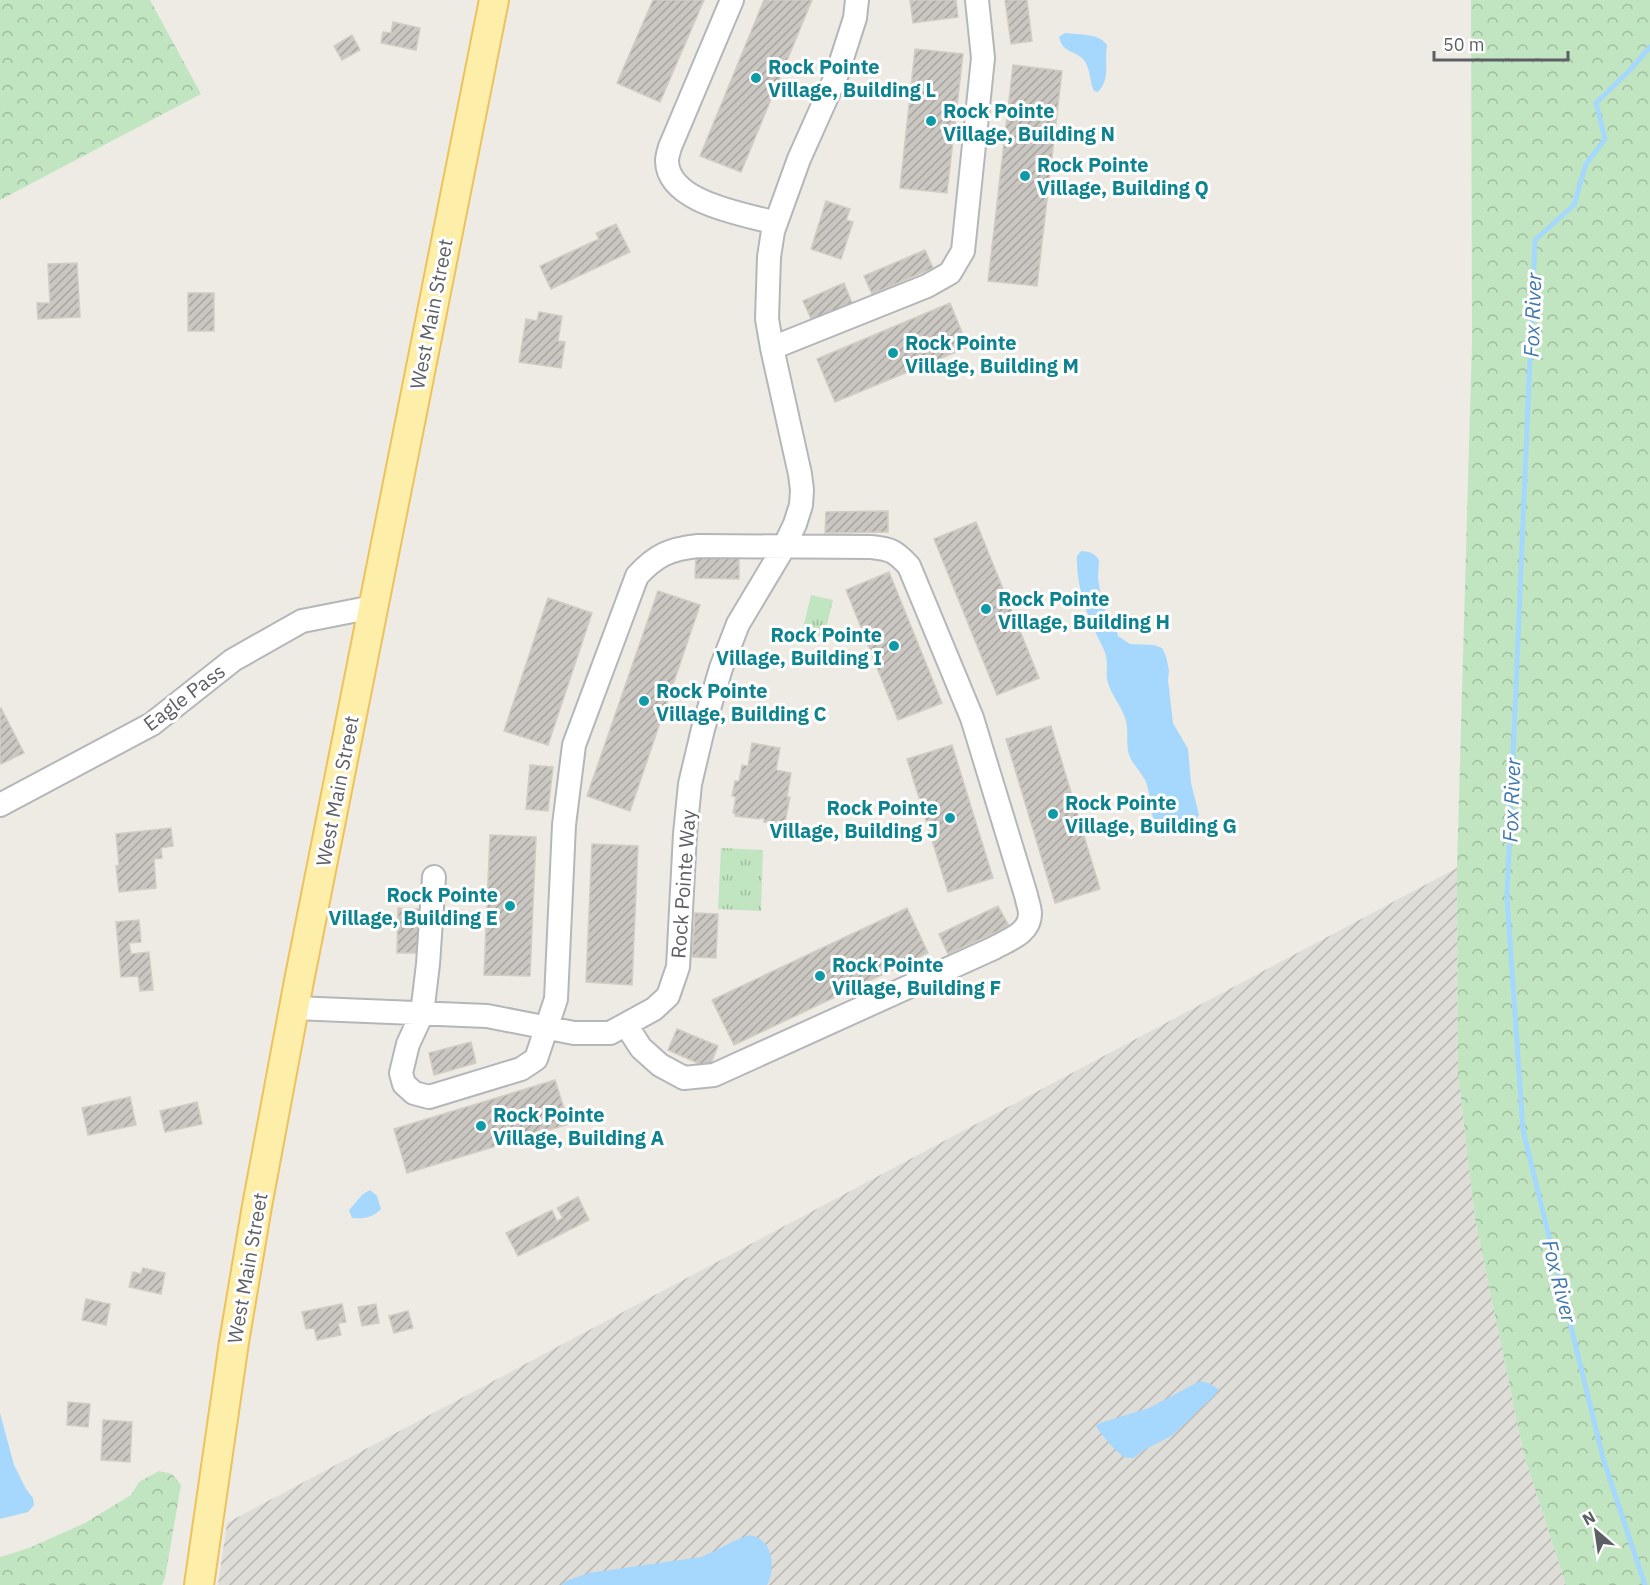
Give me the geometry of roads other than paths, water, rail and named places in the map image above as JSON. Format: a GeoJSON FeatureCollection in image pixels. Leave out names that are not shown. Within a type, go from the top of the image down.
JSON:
{"type":"FeatureCollection","features":[{"type":"Feature","properties":{"kind":"main road","name":"West Main Street"},"geometry":{"type":"LineString","coordinates":[[199,1585],[234,1342],[257,1206],[294,1008],[494,0]]}},
{"type":"Feature","properties":{"kind":"street"},"geometry":{"type":"LineString","coordinates":[[732,0],[670,147],[667,161],[677,185],[688,194],[709,204],[776,222]]}},
{"type":"Feature","properties":{"kind":"street","name":"Rock Pointe Way"},"geometry":{"type":"LineString","coordinates":[[294,1008],[487,1016],[574,1033],[610,1032],[654,1009],[668,996],[678,967],[690,784],[703,729],[721,668],[738,624],[784,547],[801,505],[802,490],[793,440],[767,319],[773,231],[799,159],[837,74],[855,18],[857,0]]}},
{"type":"Feature","properties":{"kind":"street"},"geometry":{"type":"LineString","coordinates":[[772,348],[927,286],[950,273],[963,251],[982,58],[977,0]]}},
{"type":"Feature","properties":{"kind":"street"},"geometry":{"type":"LineString","coordinates":[[434,877],[422,1014],[408,1044],[400,1073],[404,1084],[414,1093],[429,1097],[521,1069],[536,1059],[556,999],[564,825],[574,745],[637,576],[666,552],[698,546],[871,547],[887,548],[897,553],[909,566],[972,718],[1026,895],[1030,915],[1027,928],[994,948],[714,1075],[684,1078],[660,1065],[641,1048],[626,1025]]}},
{"type":"Feature","properties":{"kind":"street","name":"Eagle Pass"},"geometry":{"type":"LineString","coordinates":[[0,805],[152,724],[233,660],[302,621],[373,607]]}},
{"type":"Feature","properties":{"kind":"water"},"geometry":{"type":"Polygon","coordinates":[[[1065,33],[1094,36],[1107,45],[1106,76],[1098,92],[1094,91],[1083,59],[1063,46],[1059,37],[1065,33]]]}},
{"type":"Feature","properties":{"kind":"water"},"geometry":{"type":"Polygon","coordinates":[[[1081,551],[1095,555],[1099,560],[1098,578],[1102,603],[1108,617],[1114,622],[1118,636],[1130,644],[1154,645],[1162,648],[1166,656],[1173,723],[1188,749],[1191,783],[1199,815],[1183,831],[1166,834],[1157,827],[1152,815],[1145,780],[1129,753],[1126,721],[1107,679],[1105,653],[1084,604],[1077,565],[1077,556],[1081,551]]]}},
{"type":"Feature","properties":{"kind":"water"},"geometry":{"type":"Polygon","coordinates":[[[370,1190],[377,1196],[381,1209],[368,1217],[352,1218],[349,1210],[363,1194],[370,1190]]]}},
{"type":"Feature","properties":{"kind":"water"},"geometry":{"type":"Polygon","coordinates":[[[1200,1381],[1211,1384],[1219,1390],[1175,1433],[1134,1458],[1121,1455],[1096,1426],[1149,1408],[1200,1381]]]}},
{"type":"Feature","properties":{"kind":"water"},"geometry":{"type":"Polygon","coordinates":[[[0,1413],[14,1465],[33,1498],[34,1505],[28,1512],[0,1519],[0,1413]]]}},
{"type":"Feature","properties":{"kind":"water"},"geometry":{"type":"Polygon","coordinates":[[[749,1535],[763,1542],[770,1553],[772,1567],[767,1585],[561,1585],[589,1573],[701,1557],[749,1535]]]}},
{"type":"Feature","properties":{"kind":"waterway","name":"Fox River"},"geometry":{"type":"LineString","coordinates":[[1645,1585],[1603,1458],[1523,1130],[1507,898],[1535,240],[1574,205],[1586,164],[1605,139],[1596,103],[1650,47]]}},
{"type":"Feature","properties":{"kind":"place","name":"Rock Pointe Village, Building L"},"geometry":{"type":"Point","coordinates":[756,78]}},
{"type":"Feature","properties":{"kind":"place","name":"Rock Pointe Village, Building N"},"geometry":{"type":"Point","coordinates":[931,121]}},
{"type":"Feature","properties":{"kind":"place","name":"Rock Pointe Village, Building Q"},"geometry":{"type":"Point","coordinates":[1025,176]}},
{"type":"Feature","properties":{"kind":"place","name":"Rock Pointe Village, Building M"},"geometry":{"type":"Point","coordinates":[893,353]}},
{"type":"Feature","properties":{"kind":"place","name":"Rock Pointe Village, Building H"},"geometry":{"type":"Point","coordinates":[986,609]}},
{"type":"Feature","properties":{"kind":"place","name":"Rock Pointe Village, Building I"},"geometry":{"type":"Point","coordinates":[894,646]}},
{"type":"Feature","properties":{"kind":"place","name":"Rock Pointe Village, Building C"},"geometry":{"type":"Point","coordinates":[644,701]}},
{"type":"Feature","properties":{"kind":"place","name":"Rock Pointe Village, Building G"},"geometry":{"type":"Point","coordinates":[1053,814]}},
{"type":"Feature","properties":{"kind":"place","name":"Rock Pointe Village, Building J"},"geometry":{"type":"Point","coordinates":[950,818]}},
{"type":"Feature","properties":{"kind":"place","name":"Rock Pointe Village, Building E"},"geometry":{"type":"Point","coordinates":[510,906]}},
{"type":"Feature","properties":{"kind":"place","name":"Rock Pointe Village, Building F"},"geometry":{"type":"Point","coordinates":[820,976]}},
{"type":"Feature","properties":{"kind":"place","name":"Rock Pointe Village, Building A"},"geometry":{"type":"Point","coordinates":[481,1126]}}]}
